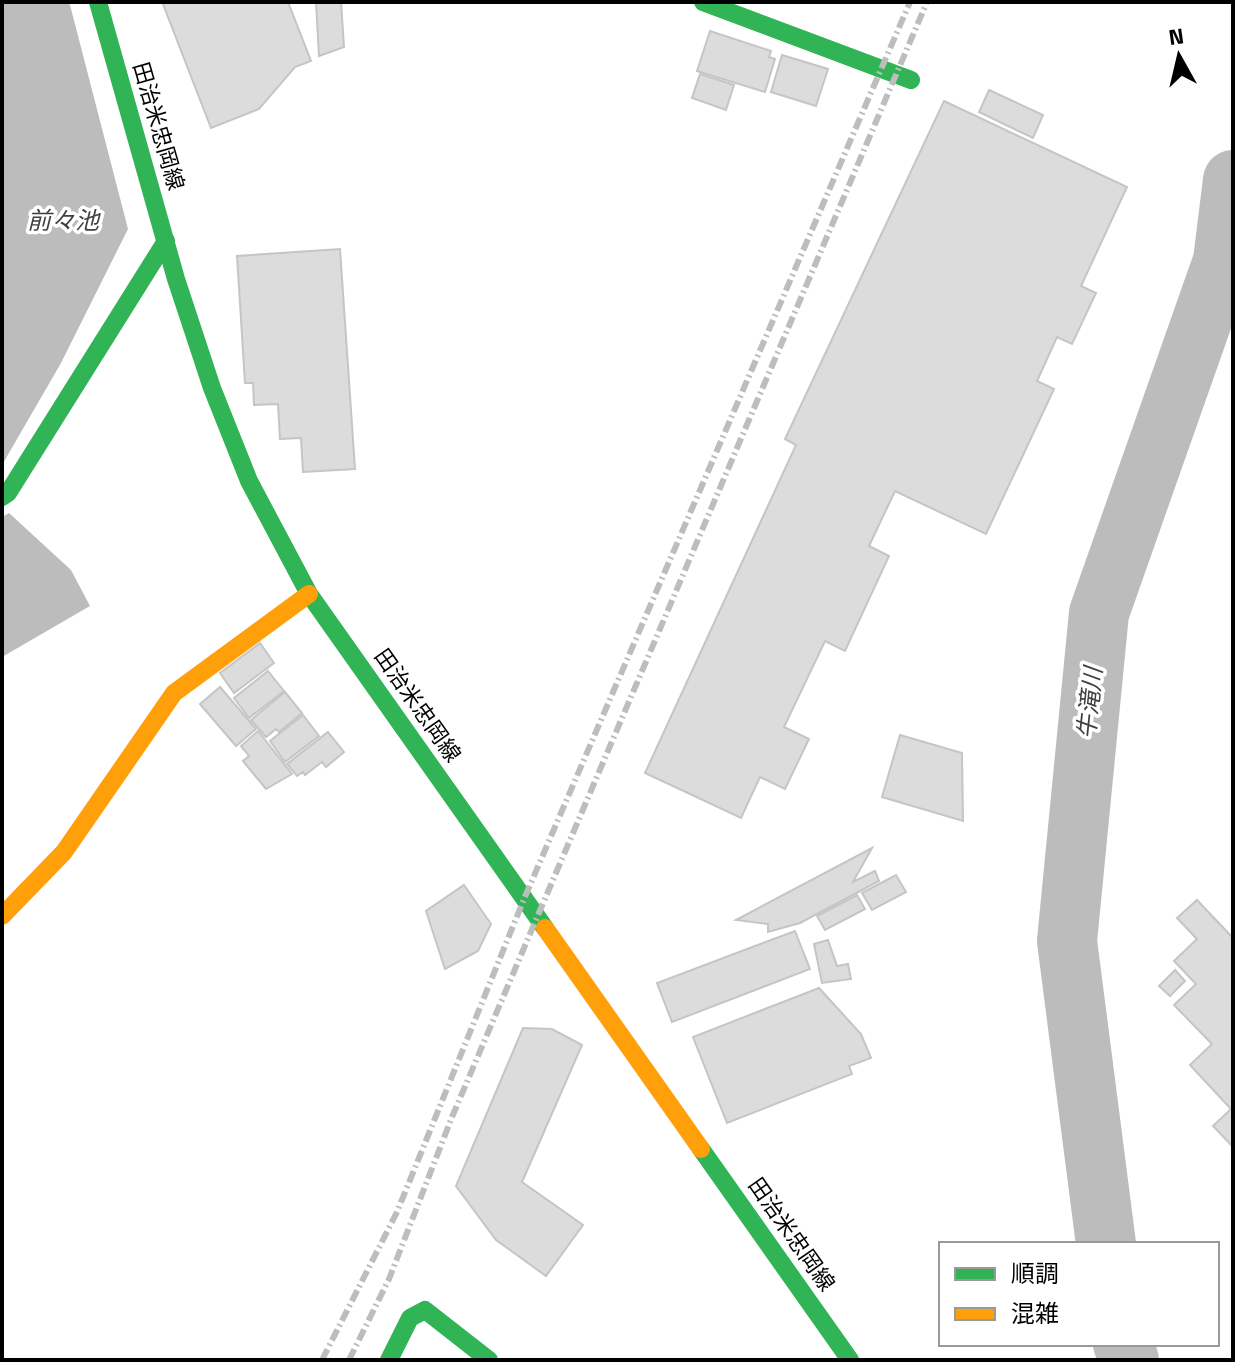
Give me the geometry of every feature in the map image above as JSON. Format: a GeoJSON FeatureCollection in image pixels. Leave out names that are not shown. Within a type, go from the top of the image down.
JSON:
{"type":"FeatureCollection","features":[{"type":"Feature","properties":{"kind":"main road","name":"田治米忠岡線"},"geometry":{"type":"LineString","coordinates":[[98,2],[194,336],[232,443],[265,515],[309,594],[850,1360]]}},
{"type":"Feature","properties":{"kind":"main road"},"geometry":{"type":"LineString","coordinates":[[703,2],[911,80]]}},
{"type":"Feature","properties":{"kind":"main road"},"geometry":{"type":"LineString","coordinates":[[2,497],[8,493],[166,241]]}},
{"type":"Feature","properties":{"kind":"main road"},"geometry":{"type":"LineString","coordinates":[[2,916],[64,852],[174,693],[309,594]]}},
{"type":"Feature","properties":{"kind":"main road"},"geometry":{"type":"LineString","coordinates":[[389,1360],[410,1318],[425,1310],[489,1360]]}},
{"type":"Feature","properties":{"kind":"water","name":"前々池"},"geometry":{"type":"Polygon","coordinates":[[[2,2],[68,2],[70,5],[128,229],[61,363],[2,465],[2,2]]]}},
{"type":"Feature","properties":{"kind":"water"},"geometry":{"type":"Polygon","coordinates":[[[9,513],[71,570],[90,606],[2,657],[2,517],[9,513]]]}},
{"type":"Feature","properties":{"kind":"building"},"geometry":{"type":"Polygon","coordinates":[[[288,2],[311,61],[295,67],[259,109],[211,128],[163,4],[288,2]]]}},
{"type":"Feature","properties":{"kind":"building"},"geometry":{"type":"Polygon","coordinates":[[[316,2],[341,2],[344,47],[319,56],[316,2]]]}},
{"type":"Feature","properties":{"kind":"building"},"geometry":{"type":"Polygon","coordinates":[[[710,31],[771,51],[769,57],[775,59],[765,92],[697,71],[710,31]]]}},
{"type":"Feature","properties":{"kind":"building"},"geometry":{"type":"Polygon","coordinates":[[[782,55],[828,69],[816,106],[771,92],[782,55]]]}},
{"type":"Feature","properties":{"kind":"building"},"geometry":{"type":"Polygon","coordinates":[[[700,74],[734,85],[726,110],[692,98],[700,74]]]}},
{"type":"Feature","properties":{"kind":"building"},"geometry":{"type":"Polygon","coordinates":[[[989,90],[1043,115],[1033,138],[979,112],[989,90]]]}},
{"type":"Feature","properties":{"kind":"building"},"geometry":{"type":"Polygon","coordinates":[[[944,101],[1127,187],[1081,286],[1096,293],[1072,344],[1057,337],[1037,381],[1054,389],[986,534],[895,491],[869,546],[889,556],[845,651],[825,641],[784,727],[809,739],[785,789],[760,777],[741,818],[645,773],[796,445],[785,439],[944,101]]]}},
{"type":"Feature","properties":{"kind":"building"},"geometry":{"type":"Polygon","coordinates":[[[340,249],[355,469],[303,472],[301,438],[280,439],[278,404],[254,405],[253,383],[245,383],[237,256],[340,249]]]}},
{"type":"Feature","properties":{"kind":"building"},"geometry":{"type":"Polygon","coordinates":[[[260,643],[274,663],[234,693],[220,673],[260,643]]]}},
{"type":"Feature","properties":{"kind":"building"},"geometry":{"type":"Polygon","coordinates":[[[268,671],[284,691],[249,718],[234,698],[268,671]]]}},
{"type":"Feature","properties":{"kind":"building"},"geometry":{"type":"Polygon","coordinates":[[[220,687],[256,729],[236,746],[200,704],[220,687]]]}},
{"type":"Feature","properties":{"kind":"building"},"geometry":{"type":"Polygon","coordinates":[[[285,692],[302,713],[279,732],[276,729],[266,737],[251,720],[285,692]]]}},
{"type":"Feature","properties":{"kind":"building"},"geometry":{"type":"Polygon","coordinates":[[[303,715],[319,736],[285,762],[270,741],[303,715]]]}},
{"type":"Feature","properties":{"kind":"building"},"geometry":{"type":"Polygon","coordinates":[[[258,731],[292,774],[266,789],[243,761],[249,756],[241,746],[258,731]]]}},
{"type":"Feature","properties":{"kind":"building"},"geometry":{"type":"Polygon","coordinates":[[[328,732],[344,752],[326,767],[322,762],[305,775],[303,772],[297,776],[287,764],[328,732]]]}},
{"type":"Feature","properties":{"kind":"building"},"geometry":{"type":"Polygon","coordinates":[[[900,735],[962,753],[963,821],[882,797],[900,735]]]}},
{"type":"Feature","properties":{"kind":"building"},"geometry":{"type":"Polygon","coordinates":[[[872,848],[853,882],[875,871],[879,881],[800,923],[768,932],[768,924],[736,920],[872,848]]]}},
{"type":"Feature","properties":{"kind":"building"},"geometry":{"type":"Polygon","coordinates":[[[896,875],[906,892],[872,910],[862,893],[896,875]]]}},
{"type":"Feature","properties":{"kind":"building"},"geometry":{"type":"Polygon","coordinates":[[[464,885],[491,924],[478,951],[445,969],[426,911],[464,885]]]}},
{"type":"Feature","properties":{"kind":"building"},"geometry":{"type":"Polygon","coordinates":[[[857,895],[865,909],[825,930],[817,916],[857,895]]]}},
{"type":"Feature","properties":{"kind":"building"},"geometry":{"type":"Polygon","coordinates":[[[1197,900],[1233,938],[1233,1147],[1213,1126],[1231,1109],[1190,1065],[1212,1044],[1174,1005],[1196,984],[1174,961],[1197,939],[1177,918],[1197,900]]]}},
{"type":"Feature","properties":{"kind":"building"},"geometry":{"type":"Polygon","coordinates":[[[795,931],[810,969],[672,1022],[657,983],[795,931]]]}},
{"type":"Feature","properties":{"kind":"building"},"geometry":{"type":"Polygon","coordinates":[[[828,940],[837,966],[848,964],[851,979],[822,983],[814,944],[828,940]]]}},
{"type":"Feature","properties":{"kind":"building"},"geometry":{"type":"Polygon","coordinates":[[[1175,970],[1185,981],[1170,996],[1159,986],[1175,970]]]}},
{"type":"Feature","properties":{"kind":"building"},"geometry":{"type":"Polygon","coordinates":[[[819,988],[861,1034],[871,1058],[849,1066],[852,1074],[727,1123],[693,1037],[819,988]]]}},
{"type":"Feature","properties":{"kind":"building"},"geometry":{"type":"Polygon","coordinates":[[[523,1028],[552,1029],[582,1045],[522,1182],[583,1225],[546,1276],[496,1240],[456,1186],[523,1028]]]}},
{"type":"Feature","properties":{"kind":"waterway","name":"牛滝川"},"geometry":{"type":"LineString","coordinates":[[1106,1242],[1067,941],[1099,613],[1223,261],[1233,180]]}},
{"type":"Feature","properties":{"kind":"waterway","name":"牛滝川"},"geometry":{"type":"LineString","coordinates":[[1124,1346],[1129,1360]]}},
{"type":"Feature","properties":{"kind":"railway"},"geometry":{"type":"LineString","coordinates":[[322,1360],[397,1212],[524,899],[910,2]]}},
{"type":"Feature","properties":{"kind":"railway"},"geometry":{"type":"LineString","coordinates":[[349,1360],[389,1279],[452,1117],[927,2]]}},
{"type":"Feature","properties":{"kind":"traffic: fast"},"geometry":{"type":"LineString","coordinates":[[98,2],[176,279],[212,388],[249,481],[309,594],[545,928]]}},
{"type":"Feature","properties":{"kind":"traffic: fast"},"geometry":{"type":"LineString","coordinates":[[703,2],[911,80]]}},
{"type":"Feature","properties":{"kind":"traffic: fast"},"geometry":{"type":"LineString","coordinates":[[2,497],[8,493],[166,241]]}},
{"type":"Feature","properties":{"kind":"traffic: fast"},"geometry":{"type":"LineString","coordinates":[[701,1149],[850,1360]]}},
{"type":"Feature","properties":{"kind":"traffic: fast"},"geometry":{"type":"LineString","coordinates":[[389,1360],[410,1318],[425,1310],[489,1360]]}},
{"type":"Feature","properties":{"kind":"traffic: slow"},"geometry":{"type":"LineString","coordinates":[[2,916],[64,852],[174,693],[309,594]]}},
{"type":"Feature","properties":{"kind":"traffic: slow"},"geometry":{"type":"LineString","coordinates":[[545,928],[701,1149]]}}]}
